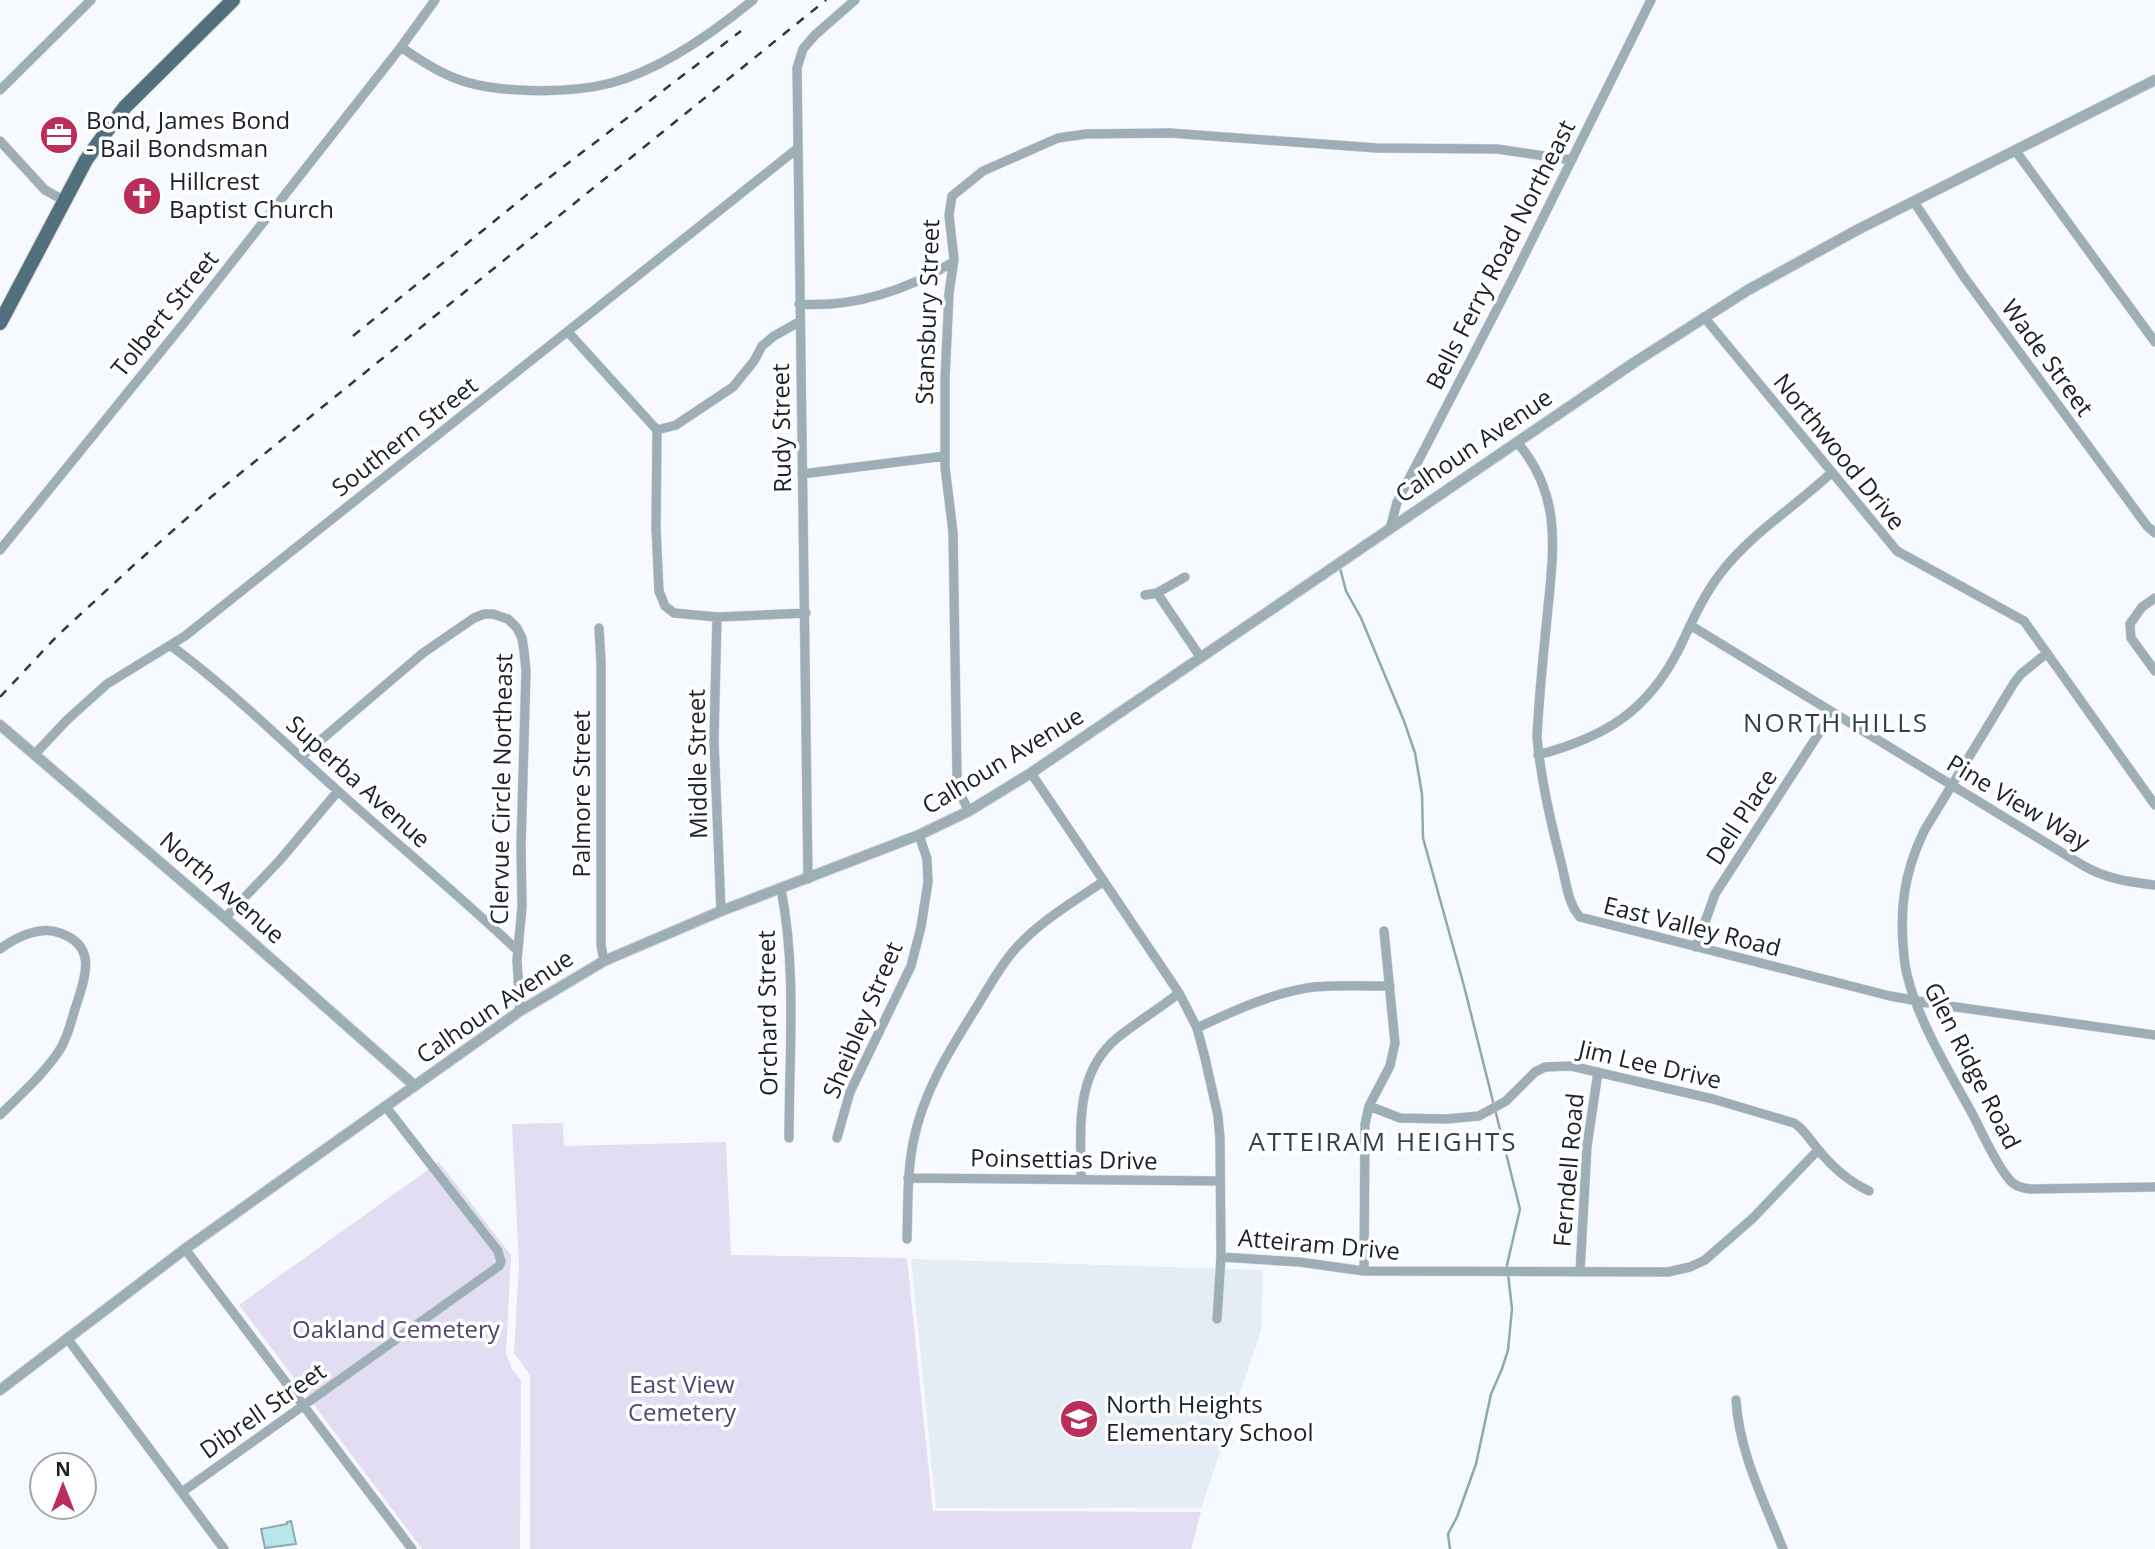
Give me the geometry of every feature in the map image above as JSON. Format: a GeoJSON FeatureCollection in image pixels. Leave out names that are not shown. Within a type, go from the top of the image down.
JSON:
{"type":"FeatureCollection","features":[{"type":"Feature","properties":{"kind":"main road"},"geometry":{"type":"LineString","coordinates":[[0,323],[86,160],[125,107],[233,0]]}},
{"type":"Feature","properties":{"kind":"street"},"geometry":{"type":"LineString","coordinates":[[0,90],[91,0]]}},
{"type":"Feature","properties":{"kind":"street","name":"Tolbert Street"},"geometry":{"type":"LineString","coordinates":[[0,550],[175,334],[435,0]]}},
{"type":"Feature","properties":{"kind":"street"},"geometry":{"type":"LineString","coordinates":[[401,47],[430,67],[455,79],[483,85],[521,91],[610,84],[641,72],[693,44],[753,0]]}},
{"type":"Feature","properties":{"kind":"street","name":"Rudy Street"},"geometry":{"type":"LineString","coordinates":[[808,879],[797,68],[803,49],[855,0]]}},
{"type":"Feature","properties":{"kind":"street","name":"Bells Ferry Road Northeast"},"geometry":{"type":"LineString","coordinates":[[1390,529],[1397,502],[1513,278],[1650,0]]}},
{"type":"Feature","properties":{"kind":"street","name":"Calhoun Avenue"},"geometry":{"type":"LineString","coordinates":[[0,1390],[185,1249],[520,1011],[604,961],[721,911],[919,835],[969,811],[1031,773],[1704,317],[1820,250],[2155,80]]}},
{"type":"Feature","properties":{"kind":"street","name":"Stansbury Street"},"geometry":{"type":"LineString","coordinates":[[969,811],[959,792],[957,777],[953,546],[945,456],[944,380],[953,262],[949,215],[952,196],[983,171],[1058,138],[1086,134],[1170,133],[1377,148],[1497,149],[1572,160]]}},
{"type":"Feature","properties":{"kind":"street"},"geometry":{"type":"LineString","coordinates":[[0,141],[44,190],[65,201]]}},
{"type":"Feature","properties":{"kind":"street","name":"Southern Street"},"geometry":{"type":"LineString","coordinates":[[35,754],[107,684],[196,628],[798,148]]}},
{"type":"Feature","properties":{"kind":"street"},"geometry":{"type":"LineString","coordinates":[[2015,150],[2155,342]]}},
{"type":"Feature","properties":{"kind":"street","name":"Wade Street"},"geometry":{"type":"LineString","coordinates":[[1914,202],[1964,278],[2147,526],[2155,533]]}},
{"type":"Feature","properties":{"kind":"street"},"geometry":{"type":"LineString","coordinates":[[799,304],[819,305],[888,293],[953,262]]}},
{"type":"Feature","properties":{"kind":"street","name":"Northwood Drive"},"geometry":{"type":"LineString","coordinates":[[1704,317],[1896,551],[2024,621],[2155,805]]}},
{"type":"Feature","properties":{"kind":"street"},"geometry":{"type":"LineString","coordinates":[[657,430],[676,425],[733,387],[754,361],[762,346],[799,322]]}},
{"type":"Feature","properties":{"kind":"street"},"geometry":{"type":"LineString","coordinates":[[568,332],[657,430],[656,528],[659,591],[665,606],[674,613],[717,617],[806,613]]}},
{"type":"Feature","properties":{"kind":"street","name":"East Valley Road"},"geometry":{"type":"LineString","coordinates":[[1517,442],[1540,479],[1547,498],[1554,537],[1538,712],[1538,755],[1554,835],[1576,913],[1586,920],[1915,1000],[2155,1035]]}},
{"type":"Feature","properties":{"kind":"street"},"geometry":{"type":"LineString","coordinates":[[803,474],[945,456]]}},
{"type":"Feature","properties":{"kind":"street"},"geometry":{"type":"LineString","coordinates":[[1538,755],[1589,739],[1625,717],[1642,701],[1667,671],[1718,576],[1733,558],[1831,473]]}},
{"type":"Feature","properties":{"kind":"street"},"geometry":{"type":"LineString","coordinates":[[1145,595],[1157,593],[1185,577]]}},
{"type":"Feature","properties":{"kind":"street"},"geometry":{"type":"LineString","coordinates":[[1157,593],[1201,658]]}},
{"type":"Feature","properties":{"kind":"street"},"geometry":{"type":"LineString","coordinates":[[2155,598],[2142,607],[2130,624],[2131,638],[2155,671]]}},
{"type":"Feature","properties":{"kind":"street","name":"Clervue Circle Northeast"},"geometry":{"type":"LineString","coordinates":[[301,757],[423,653],[458,628],[484,614],[500,615],[517,628],[523,638],[526,671],[522,908],[517,950],[520,1011]]}},
{"type":"Feature","properties":{"kind":"street","name":"Middle Street"},"geometry":{"type":"LineString","coordinates":[[717,617],[714,740],[721,911]]}},
{"type":"Feature","properties":{"kind":"street","name":"Pine View Way"},"geometry":{"type":"LineString","coordinates":[[1690,625],[2102,876],[2155,885]]}},
{"type":"Feature","properties":{"kind":"street","name":"Palmore Street"},"geometry":{"type":"LineString","coordinates":[[599,628],[601,945],[604,961]]}},
{"type":"Feature","properties":{"kind":"street","name":"Superba Avenue"},"geometry":{"type":"LineString","coordinates":[[170,645],[301,757],[517,950]]}},
{"type":"Feature","properties":{"kind":"street","name":"Glen Ridge Road"},"geometry":{"type":"LineString","coordinates":[[2048,653],[2021,674],[2014,683],[1924,831],[1913,854],[1905,881],[1902,909],[1908,980],[1960,1092],[2013,1184],[2031,1189],[2155,1187]]}},
{"type":"Feature","properties":{"kind":"street","name":"Dell Place"},"geometry":{"type":"LineString","coordinates":[[1696,947],[1715,894],[1832,713]]}},
{"type":"Feature","properties":{"kind":"street","name":"North Avenue"},"geometry":{"type":"LineString","coordinates":[[0,725],[415,1086]]}},
{"type":"Feature","properties":{"kind":"street","name":"Atteiram Drive"},"geometry":{"type":"LineString","coordinates":[[1031,773],[1179,993],[1196,1028],[1218,1116],[1221,1257],[1299,1262],[1364,1271],[1668,1272],[1705,1261],[1753,1218],[1818,1150]]}},
{"type":"Feature","properties":{"kind":"street"},"geometry":{"type":"LineString","coordinates":[[225,918],[280,860],[338,791]]}},
{"type":"Feature","properties":{"kind":"street","name":"Sheibley Street"},"geometry":{"type":"LineString","coordinates":[[837,1138],[850,1092],[911,966],[928,882],[927,859],[919,835]]}},
{"type":"Feature","properties":{"kind":"street"},"geometry":{"type":"LineString","coordinates":[[907,1239],[908,1178],[913,1143],[927,1095],[938,1070],[1012,953],[1036,930],[1104,881]]}},
{"type":"Feature","properties":{"kind":"street","name":"Orchard Street"},"geometry":{"type":"LineString","coordinates":[[781,889],[789,934],[789,1138]]}},
{"type":"Feature","properties":{"kind":"street"},"geometry":{"type":"LineString","coordinates":[[0,949],[27,934],[47,930],[66,934],[80,945],[85,954],[87,970],[63,1044],[34,1081],[0,1115]]}},
{"type":"Feature","properties":{"kind":"street"},"geometry":{"type":"LineString","coordinates":[[1364,1271],[1363,1138],[1369,1106],[1390,1066],[1395,1043],[1384,931]]}},
{"type":"Feature","properties":{"kind":"street"},"geometry":{"type":"LineString","coordinates":[[0,934],[10,942]]}},
{"type":"Feature","properties":{"kind":"street"},"geometry":{"type":"LineString","coordinates":[[1196,1028],[1227,1014],[1314,987],[1390,986]]}},
{"type":"Feature","properties":{"kind":"street"},"geometry":{"type":"LineString","coordinates":[[1081,1180],[1082,1099],[1093,1068],[1115,1039],[1179,993]]}},
{"type":"Feature","properties":{"kind":"street","name":"Jim Lee Drive"},"geometry":{"type":"LineString","coordinates":[[1369,1106],[1399,1118],[1469,1118],[1498,1107],[1535,1072],[1545,1068],[1571,1066],[1713,1099],[1794,1123],[1850,1182],[1869,1191]]}},
{"type":"Feature","properties":{"kind":"street","name":"Ferndell Road"},"geometry":{"type":"LineString","coordinates":[[1580,1272],[1587,1146],[1598,1072]]}},
{"type":"Feature","properties":{"kind":"street","name":"Dibrell Street"},"geometry":{"type":"LineString","coordinates":[[182,1492],[499,1266],[501,1262],[498,1251],[386,1107]]}},
{"type":"Feature","properties":{"kind":"street","name":"Poinsettias Drive"},"geometry":{"type":"LineString","coordinates":[[908,1178],[1219,1181]]}},
{"type":"Feature","properties":{"kind":"street"},"geometry":{"type":"LineString","coordinates":[[185,1249],[412,1549]]}},
{"type":"Feature","properties":{"kind":"street"},"geometry":{"type":"LineString","coordinates":[[1217,1319],[1221,1257]]}},
{"type":"Feature","properties":{"kind":"street"},"geometry":{"type":"LineString","coordinates":[[67,1338],[225,1549]]}},
{"type":"Feature","properties":{"kind":"street"},"geometry":{"type":"LineString","coordinates":[[1736,1400],[1743,1444],[1783,1549]]}},
{"type":"Feature","properties":{"kind":"shaded area","name":"North Heights Elementary School"},"geometry":{"type":"Polygon","coordinates":[[[911,1259],[1263,1270],[1261,1331],[1201,1508],[936,1508],[911,1259]]]}},
{"type":"Feature","properties":{"kind":"green space","name":"East View Cemetery"},"geometry":{"type":"Polygon","coordinates":[[[563,1123],[564,1146],[726,1142],[731,1255],[907,1258],[933,1511],[1201,1512],[1191,1549],[530,1549],[530,1375],[514,1353],[519,1265],[512,1124],[563,1123]]]}},
{"type":"Feature","properties":{"kind":"green space","name":"Oakland Cemetery"},"geometry":{"type":"Polygon","coordinates":[[[439,1162],[511,1255],[506,1353],[512,1369],[521,1380],[520,1549],[422,1549],[239,1305],[439,1162]]]}},
{"type":"Feature","properties":{"kind":"water"},"geometry":{"type":"Polygon","coordinates":[[[291,1521],[296,1544],[265,1548],[261,1529],[291,1521]]]}},
{"type":"Feature","properties":{"kind":"waterway"},"geometry":{"type":"LineString","coordinates":[[1340,568],[1346,591],[1361,618],[1415,753],[1422,794],[1423,838],[1464,986],[1520,1209],[1507,1265],[1512,1309],[1508,1350],[1491,1394],[1476,1464],[1448,1534],[1450,1549]]}},
{"type":"Feature","properties":{"kind":"railway"},"geometry":{"type":"LineString","coordinates":[[0,697],[57,636],[211,497],[826,0]]}},
{"type":"Feature","properties":{"kind":"railway"},"geometry":{"type":"LineString","coordinates":[[353,336],[529,193],[741,31]]}},
{"type":"Feature","properties":{"kind":"place","name":"Bond, James Bond - Bail Bondsman"},"geometry":{"type":"Point","coordinates":[59,135]}},
{"type":"Feature","properties":{"kind":"place","name":"Hillcrest Baptist Church"},"geometry":{"type":"Point","coordinates":[142,196]}},
{"type":"Feature","properties":{"kind":"place","name":"North Heights Elementary School"},"geometry":{"type":"Point","coordinates":[1079,1419]}},
{"type":"Feature","properties":{"kind":"district","name":"NORTH HILLS"},"geometry":{"type":"Point","coordinates":[1836,723]}},
{"type":"Feature","properties":{"kind":"district","name":"ATTEIRAM HEIGHTS"},"geometry":{"type":"Point","coordinates":[1383,1142]}}]}
